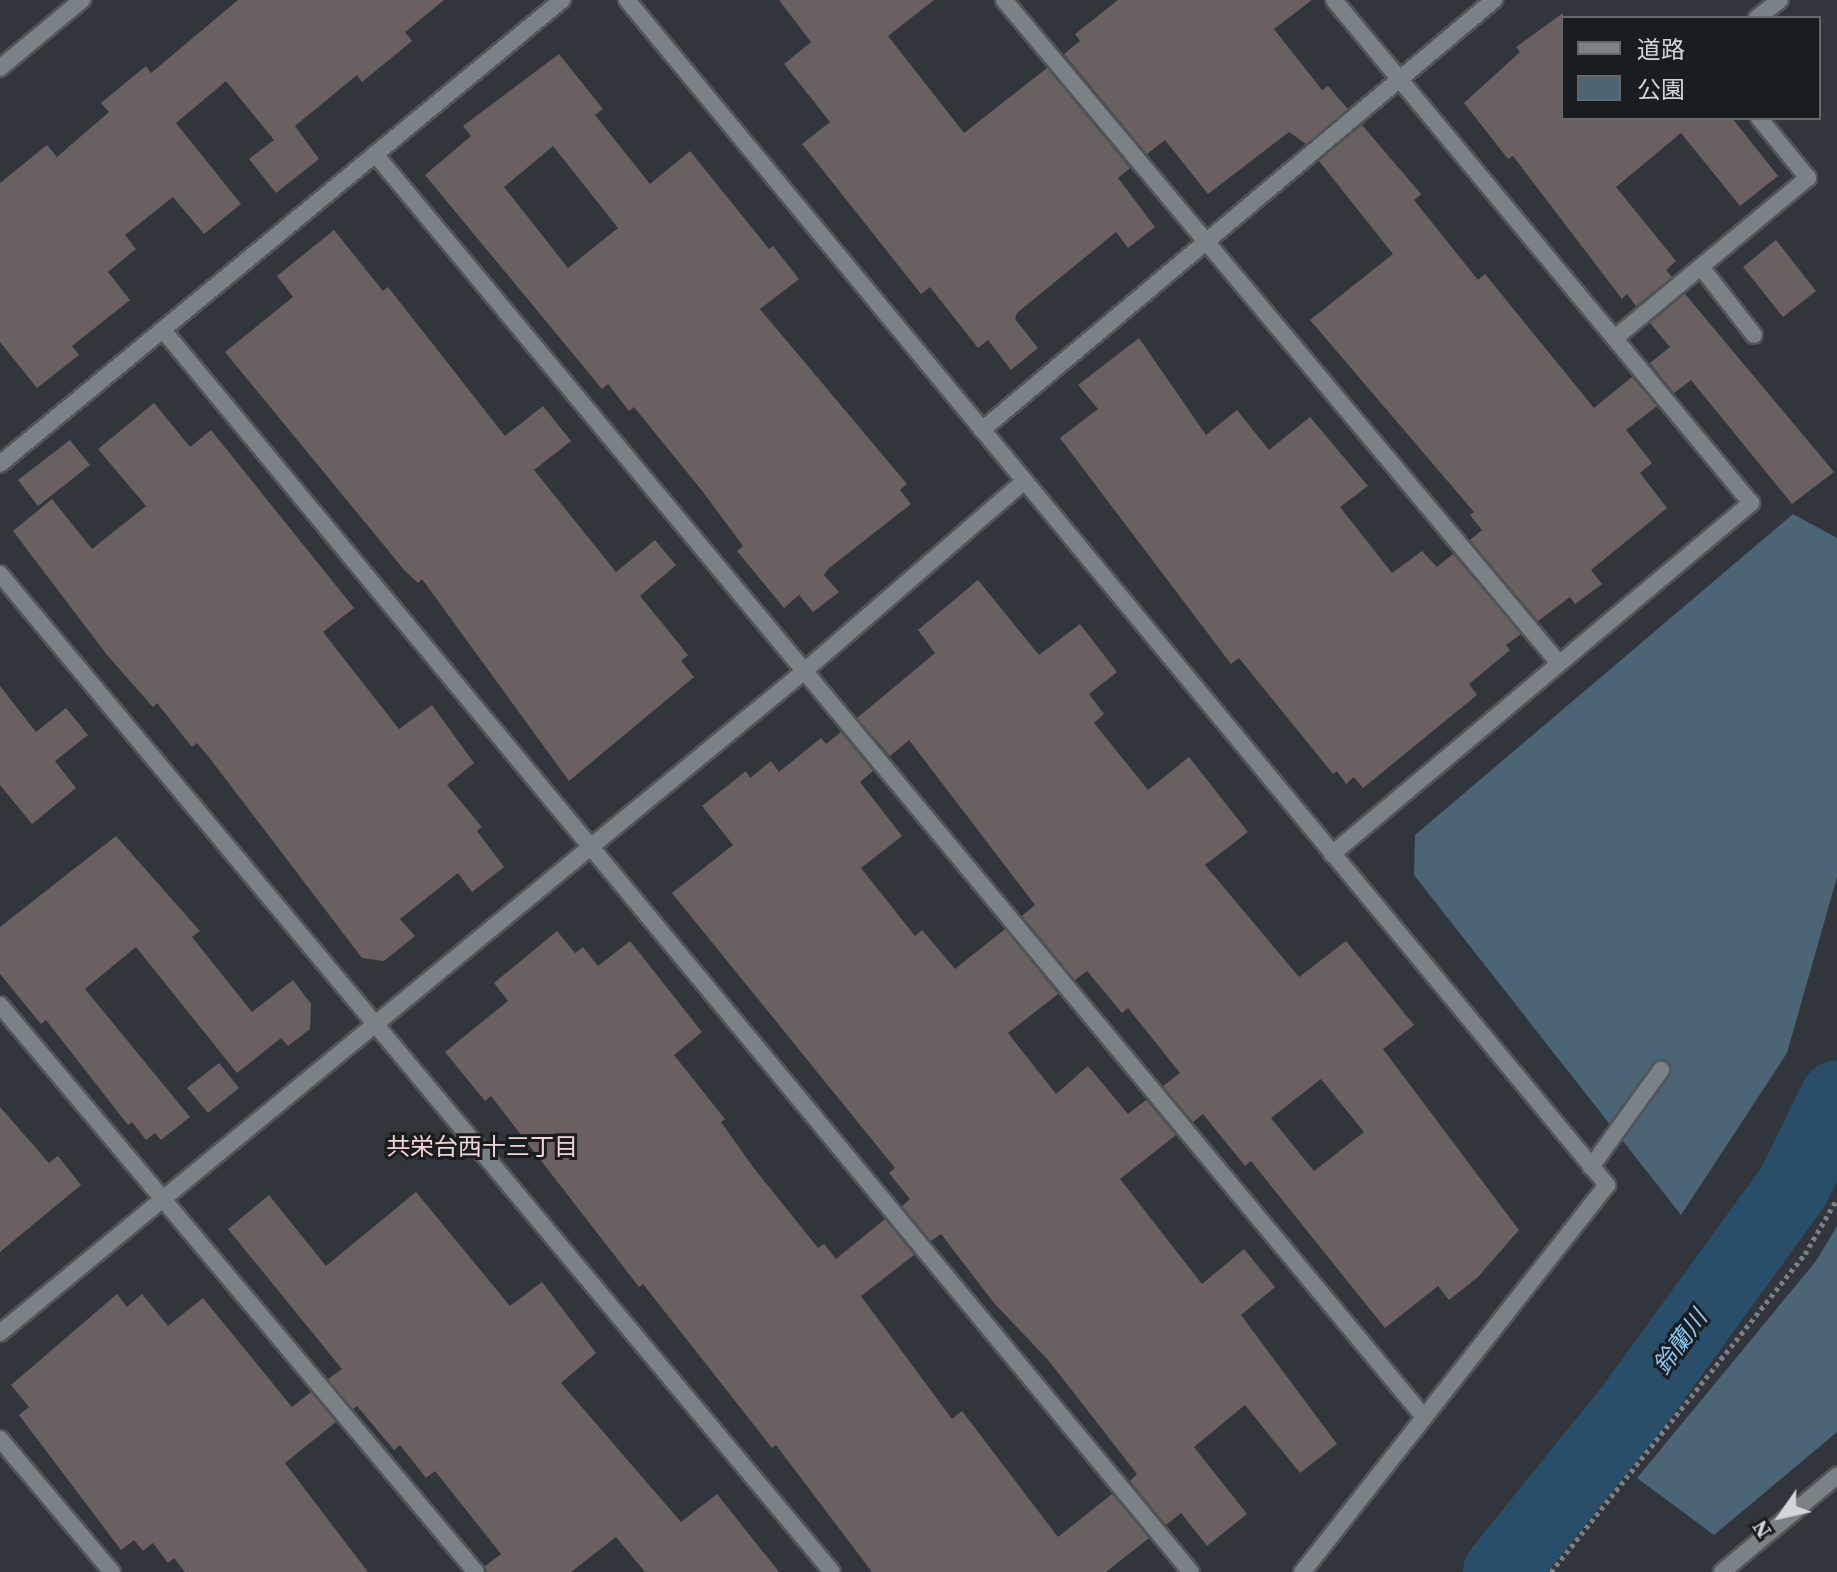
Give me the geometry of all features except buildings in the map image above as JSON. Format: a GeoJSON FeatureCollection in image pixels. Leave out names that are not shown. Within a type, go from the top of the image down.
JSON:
{"type":"FeatureCollection","features":[{"type":"Feature","properties":{"kind":"street"},"geometry":{"type":"LineString","coordinates":[[0,68],[82,0]]}},
{"type":"Feature","properties":{"kind":"street"},"geometry":{"type":"LineString","coordinates":[[0,464],[562,0]]}},
{"type":"Feature","properties":{"kind":"street"},"geometry":{"type":"LineString","coordinates":[[627,0],[1607,1185],[1302,1572]]}},
{"type":"Feature","properties":{"kind":"street"},"geometry":{"type":"LineString","coordinates":[[1004,0],[1558,662]]}},
{"type":"Feature","properties":{"kind":"street"},"geometry":{"type":"LineString","coordinates":[[1332,854],[1751,503],[1334,0]]}},
{"type":"Feature","properties":{"kind":"street"},"geometry":{"type":"LineString","coordinates":[[982,430],[1494,0]]}},
{"type":"Feature","properties":{"kind":"street"},"geometry":{"type":"LineString","coordinates":[[1760,16],[1780,0]]}},
{"type":"Feature","properties":{"kind":"street"},"geometry":{"type":"LineString","coordinates":[[1615,338],[1808,178],[1761,120]]}},
{"type":"Feature","properties":{"kind":"street"},"geometry":{"type":"LineString","coordinates":[[375,154],[802,673],[1424,1417]]}},
{"type":"Feature","properties":{"kind":"street"},"geometry":{"type":"LineString","coordinates":[[1701,267],[1754,335]]}},
{"type":"Feature","properties":{"kind":"street"},"geometry":{"type":"LineString","coordinates":[[163,330],[1191,1572]]}},
{"type":"Feature","properties":{"kind":"street"},"geometry":{"type":"LineString","coordinates":[[0,1333],[160,1198],[802,673],[1023,482]]}},
{"type":"Feature","properties":{"kind":"street"},"geometry":{"type":"LineString","coordinates":[[0,574],[373,1026],[832,1572]]}},
{"type":"Feature","properties":{"kind":"street"},"geometry":{"type":"LineString","coordinates":[[0,1005],[476,1572]]}},
{"type":"Feature","properties":{"kind":"street"},"geometry":{"type":"LineString","coordinates":[[1591,1167],[1661,1070]]}},
{"type":"Feature","properties":{"kind":"street"},"geometry":{"type":"LineString","coordinates":[[0,1439],[112,1572]]}},
{"type":"Feature","properties":{"kind":"street"},"geometry":{"type":"LineString","coordinates":[[1722,1572],[1837,1476]]}},
{"type":"Feature","properties":{"kind":"path"},"geometry":{"type":"LineString","coordinates":[[1551,1572],[1805,1254],[1837,1199]]}},
{"type":"Feature","properties":{"kind":"green space"},"geometry":{"type":"Polygon","coordinates":[[[1793,514],[1837,538],[1837,877],[1787,1053],[1681,1215],[1414,875],[1415,835],[1793,514]]]}},
{"type":"Feature","properties":{"kind":"green space"},"geometry":{"type":"Polygon","coordinates":[[[1837,1226],[1837,1432],[1714,1535],[1637,1478],[1816,1261],[1837,1226]]]}},
{"type":"Feature","properties":{"kind":"waterway","name":"鈴蘭川"},"geometry":{"type":"LineString","coordinates":[[1500,1572],[1633,1407],[1793,1187],[1837,1097]]}},
{"type":"Feature","properties":{"kind":"district","name":"共栄台西十三丁目"},"geometry":{"type":"Point","coordinates":[482,1147]}}]}
